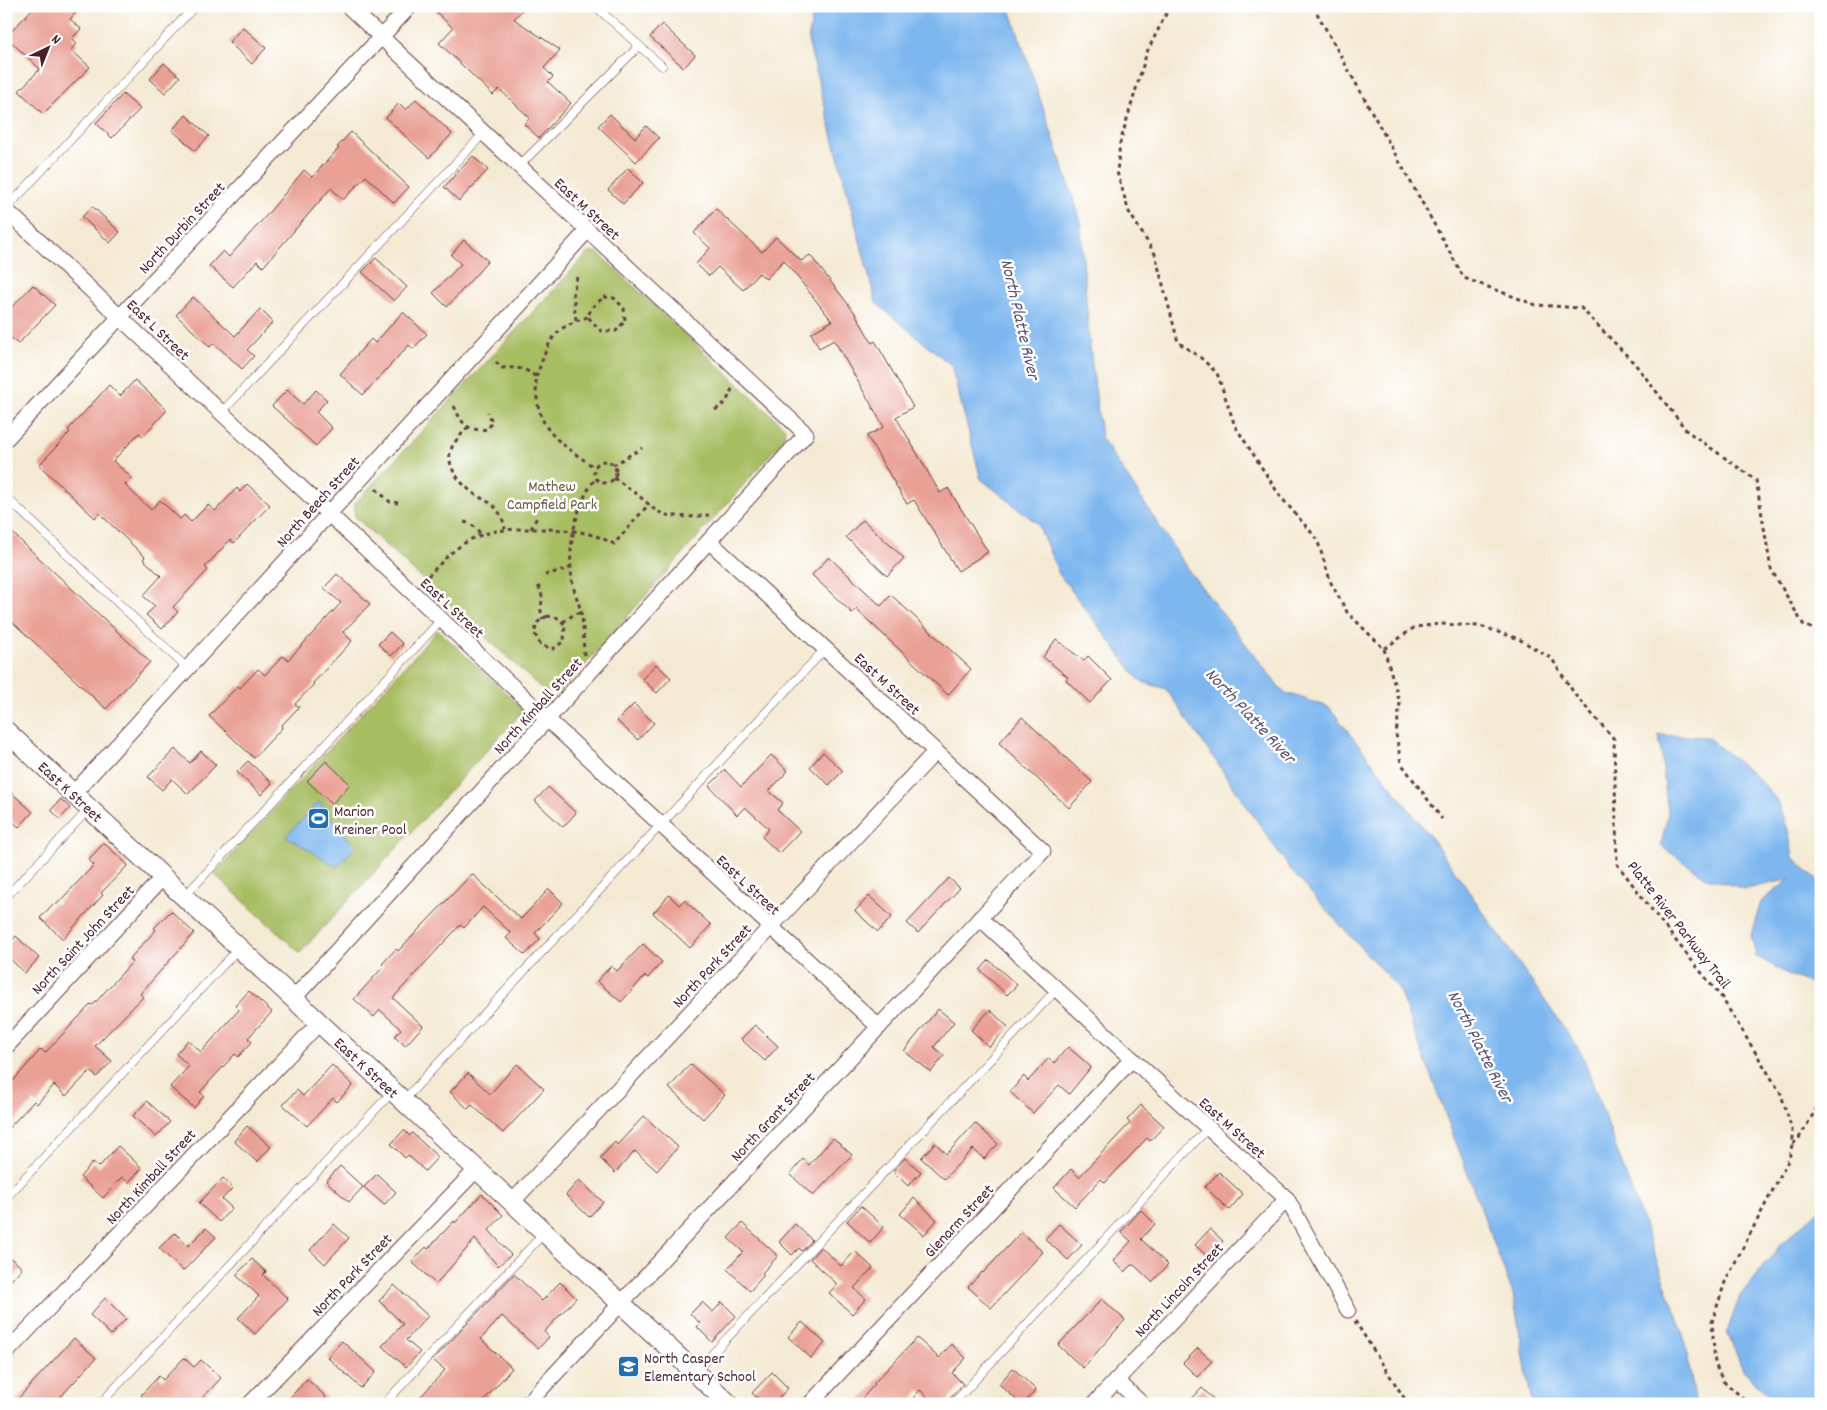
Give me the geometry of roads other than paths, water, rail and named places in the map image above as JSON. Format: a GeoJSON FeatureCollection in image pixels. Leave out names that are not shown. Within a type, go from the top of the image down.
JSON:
{"type":"FeatureCollection","features":[{"type":"Feature","properties":{"kind":"street","name":"East M Street"},"geometry":{"type":"LineString","coordinates":[[348,6],[518,167],[806,434]]}},
{"type":"Feature","properties":{"kind":"street","name":"North Durbin Street"},"geometry":{"type":"LineString","coordinates":[[6,439],[410,6]]}},
{"type":"Feature","properties":{"kind":"street","name":"East L Street"},"geometry":{"type":"LineString","coordinates":[[6,209],[441,620],[879,1027]]}},
{"type":"Feature","properties":{"kind":"street","name":"North Beech Street"},"geometry":{"type":"LineString","coordinates":[[73,794],[587,231]]}},
{"type":"Feature","properties":{"kind":"street","name":"North Kimball Street"},"geometry":{"type":"LineString","coordinates":[[294,999],[806,434]]}},
{"type":"Feature","properties":{"kind":"street","name":"East M Street"},"geometry":{"type":"LineString","coordinates":[[709,541],[1043,851]]}},
{"type":"Feature","properties":{"kind":"street","name":"East K Street"},"geometry":{"type":"LineString","coordinates":[[8,737],[163,877],[729,1404]]}},
{"type":"Feature","properties":{"kind":"street","name":"North Park Street"},"geometry":{"type":"LineString","coordinates":[[512,1202],[936,752]]}},
{"type":"Feature","properties":{"kind":"street","name":"North Grant Street"},"geometry":{"type":"LineString","coordinates":[[527,1404],[1043,851]]}},
{"type":"Feature","properties":{"kind":"street","name":"North Saint John Street"},"geometry":{"type":"LineString","coordinates":[[6,1047],[163,877]]}},
{"type":"Feature","properties":{"kind":"street","name":"East M Street"},"geometry":{"type":"LineString","coordinates":[[980,918],[1287,1199],[1348,1310]]}},
{"type":"Feature","properties":{"kind":"street","name":"North Kimball Street"},"geometry":{"type":"LineString","coordinates":[[6,1353],[319,1023]]}},
{"type":"Feature","properties":{"kind":"street","name":"Glenarm Street"},"geometry":{"type":"LineString","coordinates":[[810,1404],[1132,1059]]}},
{"type":"Feature","properties":{"kind":"street","name":"North Park Street"},"geometry":{"type":"LineString","coordinates":[[250,1404],[477,1169]]}},
{"type":"Feature","properties":{"kind":"street","name":"North Lincoln Street"},"geometry":{"type":"LineString","coordinates":[[1094,1404],[1287,1199]]}},
{"type":"Feature","properties":{"kind":"street"},"geometry":{"type":"LineString","coordinates":[[1116,1380],[1142,1404]]}},
{"type":"Feature","properties":{"kind":"lane"},"geometry":{"type":"LineString","coordinates":[[6,209],[195,6]]}},
{"type":"Feature","properties":{"kind":"lane"},"geometry":{"type":"LineString","coordinates":[[595,6],[662,66]]}},
{"type":"Feature","properties":{"kind":"lane"},"geometry":{"type":"LineString","coordinates":[[518,167],[639,46]]}},
{"type":"Feature","properties":{"kind":"lane"},"geometry":{"type":"LineString","coordinates":[[222,412],[483,134]]}},
{"type":"Feature","properties":{"kind":"lane"},"geometry":{"type":"LineString","coordinates":[[6,497],[188,669]]}},
{"type":"Feature","properties":{"kind":"lane"},"geometry":{"type":"LineString","coordinates":[[184,897],[441,620]]}},
{"type":"Feature","properties":{"kind":"lane"},"geometry":{"type":"LineString","coordinates":[[100,1404],[661,825],[825,649]]}},
{"type":"Feature","properties":{"kind":"lane"},"geometry":{"type":"LineString","coordinates":[[6,897],[89,809]]}},
{"type":"Feature","properties":{"kind":"lane"},"geometry":{"type":"LineString","coordinates":[[6,1198],[239,948]]}},
{"type":"Feature","properties":{"kind":"lane"},"geometry":{"type":"LineString","coordinates":[[695,1372],[1057,990]]}},
{"type":"Feature","properties":{"kind":"lane"},"geometry":{"type":"LineString","coordinates":[[953,1404],[1208,1128]]}},
{"type":"Feature","properties":{"kind":"lane"},"geometry":{"type":"LineString","coordinates":[[384,1404],[545,1232]]}},
{"type":"Feature","properties":{"kind":"water","name":"North Platte River"},"geometry":{"type":"Polygon","coordinates":[[[814,6],[1009,6],[1080,218],[1089,339],[1101,437],[1186,567],[1283,692],[1329,707],[1433,840],[1582,1054],[1683,1333],[1696,1404],[1532,1404],[1513,1294],[1398,988],[1293,873],[1166,689],[1140,681],[1059,574],[1038,524],[981,479],[951,365],[876,303],[808,41],[814,6]]]}},
{"type":"Feature","properties":{"kind":"water"},"geometry":{"type":"Polygon","coordinates":[[[1659,735],[1707,737],[1760,780],[1779,803],[1788,830],[1793,857],[1821,883],[1821,988],[1789,975],[1756,956],[1751,935],[1761,902],[1790,879],[1746,889],[1707,878],[1661,846],[1668,813],[1659,735]]]}},
{"type":"Feature","properties":{"kind":"water","name":"Marion Kreiner Pool"},"geometry":{"type":"Polygon","coordinates":[[[319,802],[355,847],[337,867],[286,836],[319,802]]]}},
{"type":"Feature","properties":{"kind":"water"},"geometry":{"type":"Polygon","coordinates":[[[1821,1208],[1821,1404],[1778,1404],[1743,1370],[1727,1332],[1740,1296],[1780,1245],[1821,1208]]]}},
{"type":"Feature","properties":{"kind":"place","name":"Marion Kreiner Pool"},"geometry":{"type":"Point","coordinates":[318,819]}},
{"type":"Feature","properties":{"kind":"place","name":"North Casper Elementary School"},"geometry":{"type":"Point","coordinates":[628,1366]}},
{"type":"Feature","properties":{"kind":"park label","name":"Mathew Campfield Park"},"geometry":{"type":"Point","coordinates":[552,494]}}]}
